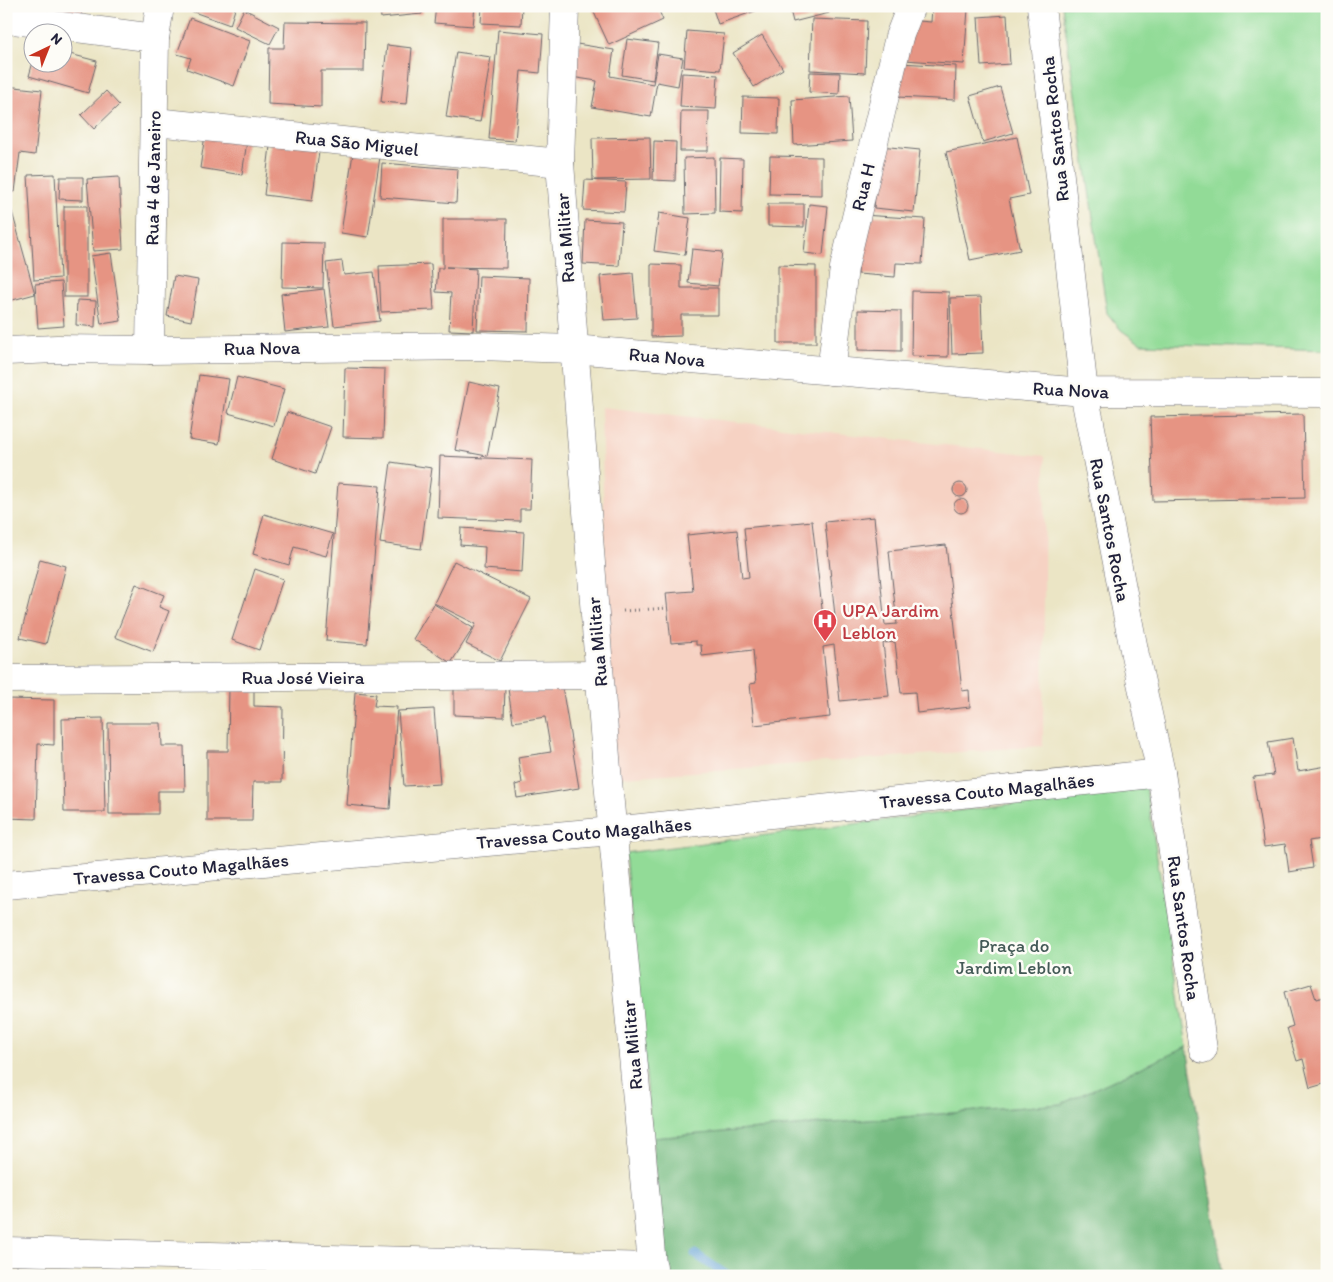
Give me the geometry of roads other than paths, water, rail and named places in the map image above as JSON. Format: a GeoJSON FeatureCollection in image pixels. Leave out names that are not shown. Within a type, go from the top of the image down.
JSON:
{"type":"FeatureCollection","features":[{"type":"Feature","properties":{"kind":"street","name":"Rua 4 de Janeiro"},"geometry":{"type":"LineString","coordinates":[[150,350],[155,38],[160,6]]}},
{"type":"Feature","properties":{"kind":"street","name":"Rua Militar"},"geometry":{"type":"LineString","coordinates":[[565,6],[560,163],[612,831],[653,1271]]}},
{"type":"Feature","properties":{"kind":"street","name":"Rua H"},"geometry":{"type":"LineString","coordinates":[[831,371],[844,268],[899,38],[911,6]]}},
{"type":"Feature","properties":{"kind":"street","name":"Rua Santos Rocha"},"geometry":{"type":"LineString","coordinates":[[1042,6],[1084,392],[1134,655],[1161,773],[1203,1050]]}},
{"type":"Feature","properties":{"kind":"street"},"geometry":{"type":"LineString","coordinates":[[6,19],[155,38]]}},
{"type":"Feature","properties":{"kind":"street","name":"Rua São Miguel"},"geometry":{"type":"LineString","coordinates":[[155,122],[560,163]]}},
{"type":"Feature","properties":{"kind":"street","name":"Rua Nova"},"geometry":{"type":"LineString","coordinates":[[6,351],[479,346],[573,349],[1084,392],[1327,393]]}},
{"type":"Feature","properties":{"kind":"street","name":"Rua José Vieira"},"geometry":{"type":"LineString","coordinates":[[6,679],[600,675]]}},
{"type":"Feature","properties":{"kind":"street","name":"Travessa Couto Magalhães"},"geometry":{"type":"LineString","coordinates":[[6,885],[612,831],[1161,773]]}},
{"type":"Feature","properties":{"kind":"street"},"geometry":{"type":"LineString","coordinates":[[6,1250],[653,1271]]}},
{"type":"Feature","properties":{"kind":"waterway"},"geometry":{"type":"LineString","coordinates":[[695,1254],[728,1276]]}},
{"type":"Feature","properties":{"kind":"place","name":"UPA Jardim Leblon"},"geometry":{"type":"Point","coordinates":[825,642]}},
{"type":"Feature","properties":{"kind":"park label","name":"Praça do Jardim Leblon"},"geometry":{"type":"Point","coordinates":[1014,956]}}]}
